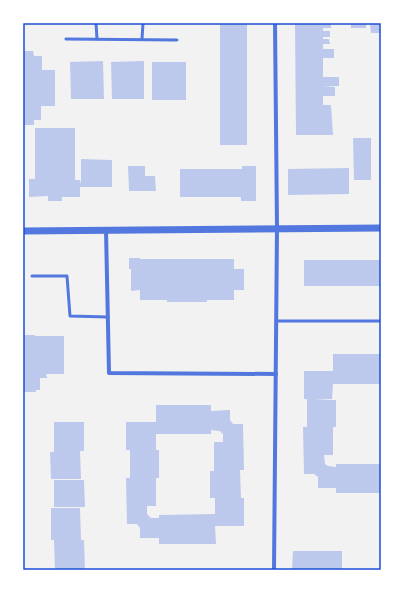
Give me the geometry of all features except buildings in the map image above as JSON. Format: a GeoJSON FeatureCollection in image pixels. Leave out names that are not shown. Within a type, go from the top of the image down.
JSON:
{"type":"FeatureCollection","features":[{"type":"Feature","properties":{"kind":"street"},"geometry":{"type":"LineString","coordinates":[[274,570],[277,321],[275,23]]}},
{"type":"Feature","properties":{"kind":"street"},"geometry":{"type":"LineString","coordinates":[[23,231],[381,228]]}},
{"type":"Feature","properties":{"kind":"street"},"geometry":{"type":"LineString","coordinates":[[106,230],[109,373],[276,374]]}},
{"type":"Feature","properties":{"kind":"lane"},"geometry":{"type":"LineString","coordinates":[[96,23],[97,38]]}},
{"type":"Feature","properties":{"kind":"lane"},"geometry":{"type":"LineString","coordinates":[[142,39],[143,23]]}},
{"type":"Feature","properties":{"kind":"lane"},"geometry":{"type":"LineString","coordinates":[[66,39],[97,38],[178,40]]}},
{"type":"Feature","properties":{"kind":"lane"},"geometry":{"type":"LineString","coordinates":[[32,276],[67,276],[70,316],[108,317]]}},
{"type":"Feature","properties":{"kind":"lane"},"geometry":{"type":"LineString","coordinates":[[277,321],[381,321]]}}]}
